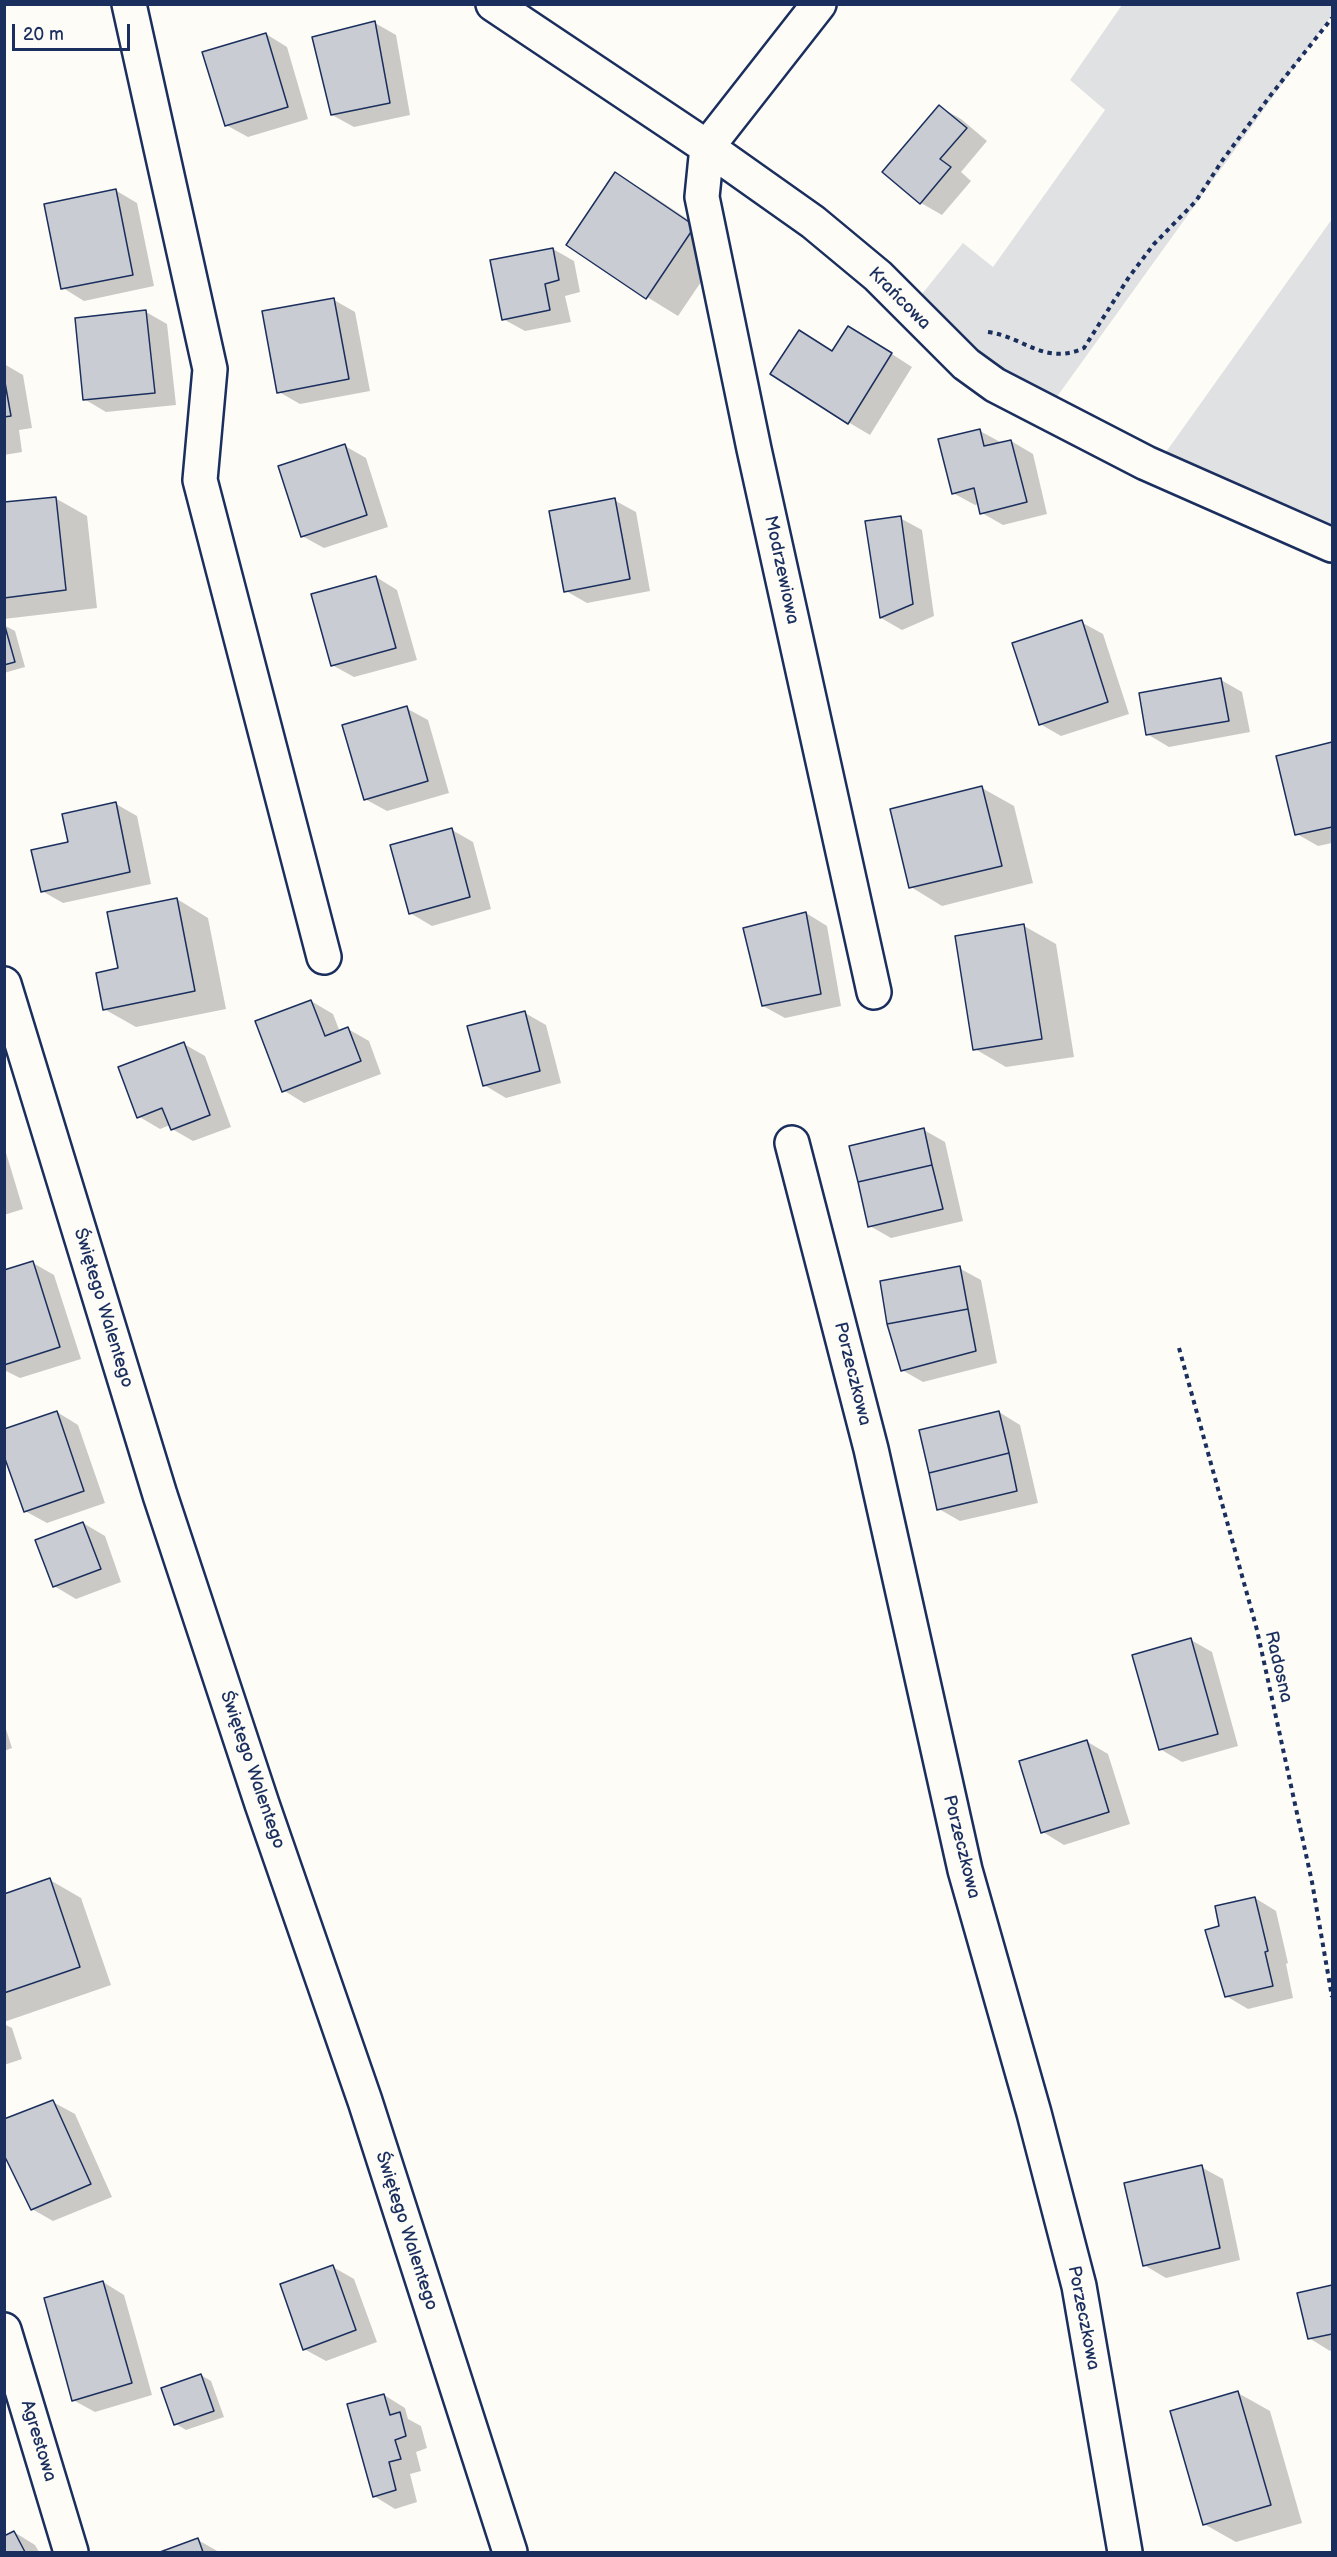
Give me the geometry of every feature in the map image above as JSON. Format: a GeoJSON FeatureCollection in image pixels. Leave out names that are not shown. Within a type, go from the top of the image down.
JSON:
{"type":"FeatureCollection","features":[{"type":"Feature","properties":{"kind":"street"},"geometry":{"type":"LineString","coordinates":[[129,4],[210,369],[200,480],[324,957]]}},
{"type":"Feature","properties":{"kind":"street","name":"Krańcowa"},"geometry":{"type":"LineString","coordinates":[[493,4],[707,147],[813,222],[870,269],[966,364],[995,385],[1146,463],[1332,545]]}},
{"type":"Feature","properties":{"kind":"street"},"geometry":{"type":"LineString","coordinates":[[707,147],[819,4]]}},
{"type":"Feature","properties":{"kind":"street","name":"Modrzewiowa"},"geometry":{"type":"LineString","coordinates":[[707,147],[702,197],[754,449],[874,992]]}},
{"type":"Feature","properties":{"kind":"street","name":"Świętego Walentego"},"geometry":{"type":"LineString","coordinates":[[4,984],[160,1495],[262,1804],[368,2113],[510,2553]]}},
{"type":"Feature","properties":{"kind":"street","name":"Porzeczkowa"},"geometry":{"type":"LineString","coordinates":[[792,1143],[872,1449],[965,1870],[1034,2113],[1079,2286],[1125,2553]]}},
{"type":"Feature","properties":{"kind":"street","name":"Agrestowa"},"geometry":{"type":"LineString","coordinates":[[4,2330],[71,2553]]}},
{"type":"Feature","properties":{"kind":"path"},"geometry":{"type":"LineString","coordinates":[[936,335],[952,327],[994,333],[1049,354],[1073,353],[1084,348],[1154,244],[1196,201],[1270,96],[1332,18]]}},
{"type":"Feature","properties":{"kind":"path","name":"Radosna"},"geometry":{"type":"LineString","coordinates":[[1179,1348],[1257,1630],[1312,1882],[1332,1997]]}},
{"type":"Feature","properties":{"kind":"shaded area"},"geometry":{"type":"Polygon","coordinates":[[[1122,5],[1332,5],[1332,15],[1056,398],[983,354],[951,327],[922,294],[963,243],[993,267],[1105,110],[1070,80],[1122,5]]]}},
{"type":"Feature","properties":{"kind":"shaded area"},"geometry":{"type":"Polygon","coordinates":[[[1332,219],[1332,529],[1166,452],[1332,219]]]}},
{"type":"Feature","properties":{"kind":"building"},"geometry":{"type":"Polygon","coordinates":[[[375,21],[390,103],[331,115],[312,37],[375,21]]]}},
{"type":"Feature","properties":{"kind":"building"},"geometry":{"type":"Polygon","coordinates":[[[266,33],[288,107],[225,126],[202,52],[266,33]]]}},
{"type":"Feature","properties":{"kind":"building"},"geometry":{"type":"Polygon","coordinates":[[[939,105],[967,128],[940,159],[951,167],[920,204],[882,172],[939,105]]]}},
{"type":"Feature","properties":{"kind":"building"},"geometry":{"type":"Polygon","coordinates":[[[615,172],[695,226],[646,299],[566,245],[615,172]]]}},
{"type":"Feature","properties":{"kind":"building"},"geometry":{"type":"Polygon","coordinates":[[[116,189],[133,275],[61,289],[44,204],[116,189]]]}},
{"type":"Feature","properties":{"kind":"building"},"geometry":{"type":"Polygon","coordinates":[[[553,248],[559,280],[545,284],[550,310],[502,320],[490,260],[553,248]]]}},
{"type":"Feature","properties":{"kind":"building"},"geometry":{"type":"Polygon","coordinates":[[[334,298],[349,379],[277,393],[262,311],[334,298]]]}},
{"type":"Feature","properties":{"kind":"building"},"geometry":{"type":"Polygon","coordinates":[[[146,310],[155,393],[83,400],[75,318],[146,310]]]}},
{"type":"Feature","properties":{"kind":"building"},"geometry":{"type":"Polygon","coordinates":[[[848,326],[892,353],[848,424],[770,374],[799,330],[832,351],[848,326]]]}},
{"type":"Feature","properties":{"kind":"building"},"geometry":{"type":"Polygon","coordinates":[[[4,377],[11,416],[4,417],[4,377]]]}},
{"type":"Feature","properties":{"kind":"building"},"geometry":{"type":"Polygon","coordinates":[[[980,429],[984,446],[1011,440],[1027,502],[980,514],[974,488],[952,494],[938,439],[980,429]]]}},
{"type":"Feature","properties":{"kind":"building"},"geometry":{"type":"Polygon","coordinates":[[[345,444],[367,515],[301,537],[278,466],[345,444]]]}},
{"type":"Feature","properties":{"kind":"building"},"geometry":{"type":"Polygon","coordinates":[[[56,497],[66,590],[4,598],[4,502],[56,497]]]}},
{"type":"Feature","properties":{"kind":"building"},"geometry":{"type":"Polygon","coordinates":[[[615,498],[630,579],[564,592],[549,511],[615,498]]]}},
{"type":"Feature","properties":{"kind":"building"},"geometry":{"type":"Polygon","coordinates":[[[901,516],[913,604],[880,618],[865,521],[901,516]]]}},
{"type":"Feature","properties":{"kind":"building"},"geometry":{"type":"Polygon","coordinates":[[[376,576],[396,648],[331,666],[311,594],[376,576]]]}},
{"type":"Feature","properties":{"kind":"building"},"geometry":{"type":"Polygon","coordinates":[[[1082,620],[1108,702],[1039,725],[1012,643],[1082,620]]]}},
{"type":"Feature","properties":{"kind":"building"},"geometry":{"type":"Polygon","coordinates":[[[4,623],[15,662],[4,665],[4,623]]]}},
{"type":"Feature","properties":{"kind":"building"},"geometry":{"type":"Polygon","coordinates":[[[1221,678],[1229,721],[1146,735],[1139,693],[1221,678]]]}},
{"type":"Feature","properties":{"kind":"building"},"geometry":{"type":"Polygon","coordinates":[[[407,706],[428,781],[364,800],[342,725],[407,706]]]}},
{"type":"Feature","properties":{"kind":"building"},"geometry":{"type":"Polygon","coordinates":[[[1332,742],[1332,827],[1295,835],[1276,756],[1332,742]]]}},
{"type":"Feature","properties":{"kind":"building"},"geometry":{"type":"Polygon","coordinates":[[[982,786],[1002,866],[909,888],[890,809],[982,786]]]}},
{"type":"Feature","properties":{"kind":"building"},"geometry":{"type":"Polygon","coordinates":[[[116,802],[130,872],[41,892],[31,850],[68,842],[62,814],[116,802]]]}},
{"type":"Feature","properties":{"kind":"building"},"geometry":{"type":"Polygon","coordinates":[[[452,828],[470,897],[409,914],[390,845],[452,828]]]}},
{"type":"Feature","properties":{"kind":"building"},"geometry":{"type":"Polygon","coordinates":[[[177,898],[195,991],[103,1010],[96,973],[118,968],[107,912],[177,898]]]}},
{"type":"Feature","properties":{"kind":"building"},"geometry":{"type":"Polygon","coordinates":[[[806,912],[821,994],[762,1006],[743,928],[806,912]]]}},
{"type":"Feature","properties":{"kind":"building"},"geometry":{"type":"Polygon","coordinates":[[[1024,924],[1042,1039],[973,1050],[955,936],[1024,924]]]}},
{"type":"Feature","properties":{"kind":"building"},"geometry":{"type":"Polygon","coordinates":[[[311,1000],[325,1036],[348,1027],[361,1061],[282,1092],[255,1021],[311,1000]]]}},
{"type":"Feature","properties":{"kind":"building"},"geometry":{"type":"Polygon","coordinates":[[[525,1011],[540,1071],[483,1086],[467,1026],[525,1011]]]}},
{"type":"Feature","properties":{"kind":"building"},"geometry":{"type":"Polygon","coordinates":[[[184,1042],[210,1115],[171,1130],[162,1108],[137,1118],[118,1067],[184,1042]]]}},
{"type":"Feature","properties":{"kind":"building"},"geometry":{"type":"Polygon","coordinates":[[[924,1128],[932,1165],[858,1182],[849,1146],[924,1128]]]}},
{"type":"Feature","properties":{"kind":"building"},"geometry":{"type":"Polygon","coordinates":[[[932,1165],[943,1209],[868,1227],[858,1182],[932,1165]]]}},
{"type":"Feature","properties":{"kind":"building"},"geometry":{"type":"Polygon","coordinates":[[[33,1261],[60,1347],[4,1365],[4,1270],[33,1261]]]}},
{"type":"Feature","properties":{"kind":"building"},"geometry":{"type":"Polygon","coordinates":[[[960,1266],[968,1309],[887,1324],[880,1281],[960,1266]]]}},
{"type":"Feature","properties":{"kind":"building"},"geometry":{"type":"Polygon","coordinates":[[[968,1309],[976,1351],[901,1371],[887,1324],[968,1309]]]}},
{"type":"Feature","properties":{"kind":"building"},"geometry":{"type":"Polygon","coordinates":[[[57,1411],[84,1491],[24,1512],[4,1456],[4,1429],[57,1411]]]}},
{"type":"Feature","properties":{"kind":"building"},"geometry":{"type":"Polygon","coordinates":[[[999,1411],[1009,1453],[929,1473],[919,1430],[999,1411]]]}},
{"type":"Feature","properties":{"kind":"building"},"geometry":{"type":"Polygon","coordinates":[[[1009,1453],[1017,1491],[937,1510],[929,1473],[1009,1453]]]}},
{"type":"Feature","properties":{"kind":"building"},"geometry":{"type":"Polygon","coordinates":[[[83,1522],[101,1569],[53,1587],[35,1540],[83,1522]]]}},
{"type":"Feature","properties":{"kind":"building"},"geometry":{"type":"Polygon","coordinates":[[[1191,1638],[1218,1734],[1159,1750],[1132,1655],[1191,1638]]]}},
{"type":"Feature","properties":{"kind":"building"},"geometry":{"type":"Polygon","coordinates":[[[1087,1740],[1109,1812],[1041,1833],[1019,1761],[1087,1740]]]}},
{"type":"Feature","properties":{"kind":"building"},"geometry":{"type":"Polygon","coordinates":[[[50,1878],[80,1967],[4,1993],[4,1894],[50,1878]]]}},
{"type":"Feature","properties":{"kind":"building"},"geometry":{"type":"Polygon","coordinates":[[[1255,1897],[1268,1951],[1265,1952],[1273,1986],[1225,1997],[1205,1930],[1219,1926],[1215,1906],[1255,1897]]]}},
{"type":"Feature","properties":{"kind":"building"},"geometry":{"type":"Polygon","coordinates":[[[53,2100],[91,2184],[31,2210],[4,2155],[4,2119],[53,2100]]]}},
{"type":"Feature","properties":{"kind":"building"},"geometry":{"type":"Polygon","coordinates":[[[1202,2165],[1220,2248],[1143,2266],[1124,2183],[1202,2165]]]}},
{"type":"Feature","properties":{"kind":"building"},"geometry":{"type":"Polygon","coordinates":[[[333,2265],[356,2330],[303,2350],[280,2284],[333,2265]]]}},
{"type":"Feature","properties":{"kind":"building"},"geometry":{"type":"Polygon","coordinates":[[[103,2281],[132,2383],[72,2401],[44,2298],[103,2281]]]}},
{"type":"Feature","properties":{"kind":"building"},"geometry":{"type":"Polygon","coordinates":[[[1332,2285],[1332,2334],[1308,2339],[1297,2293],[1332,2285]]]}},
{"type":"Feature","properties":{"kind":"building"},"geometry":{"type":"Polygon","coordinates":[[[201,2374],[214,2411],[174,2425],[161,2388],[201,2374]]]}},
{"type":"Feature","properties":{"kind":"building"},"geometry":{"type":"Polygon","coordinates":[[[1238,2391],[1271,2505],[1203,2525],[1170,2411],[1238,2391]]]}},
{"type":"Feature","properties":{"kind":"building"},"geometry":{"type":"Polygon","coordinates":[[[384,2394],[390,2415],[400,2412],[406,2436],[395,2440],[401,2459],[389,2462],[396,2490],[373,2497],[347,2404],[384,2394]]]}},
{"type":"Feature","properties":{"kind":"building"},"geometry":{"type":"Polygon","coordinates":[[[14,2531],[25,2552],[4,2552],[4,2536],[14,2531]]]}},
{"type":"Feature","properties":{"kind":"building"},"geometry":{"type":"Polygon","coordinates":[[[198,2538],[203,2552],[160,2552],[198,2538]]]}}]}
